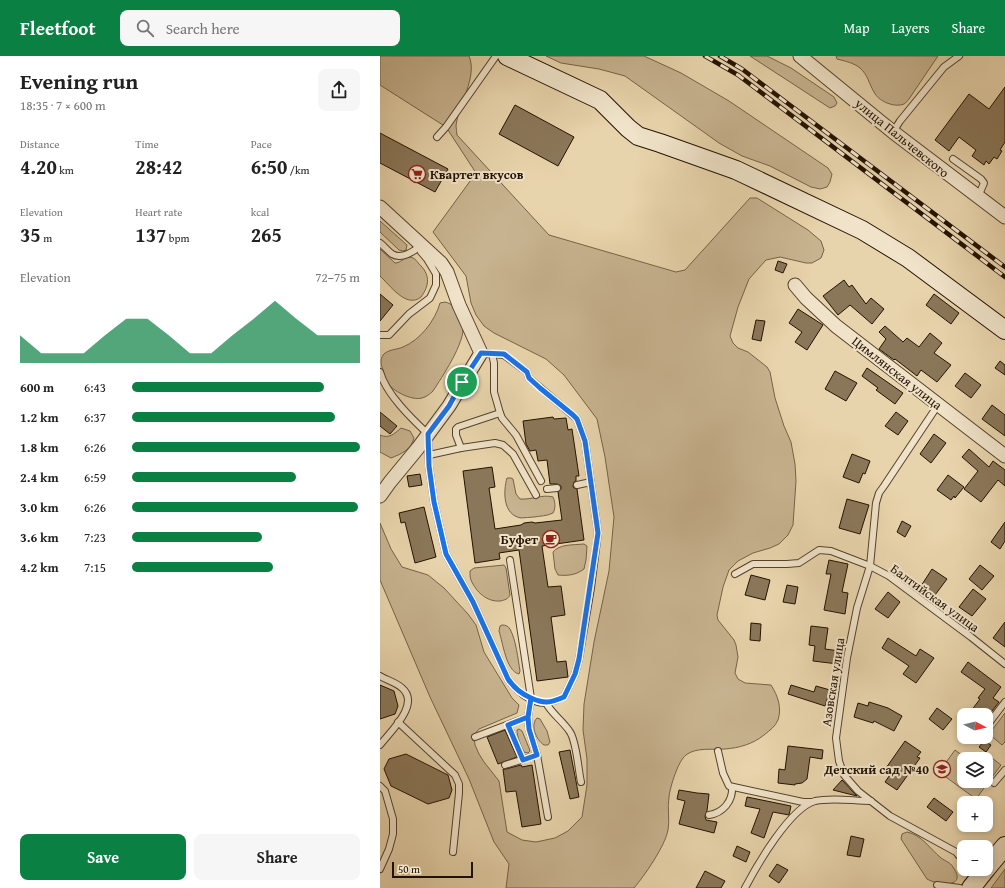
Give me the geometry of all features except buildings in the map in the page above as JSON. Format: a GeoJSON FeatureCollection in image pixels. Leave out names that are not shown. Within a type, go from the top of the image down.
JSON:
{"type":"FeatureCollection","features":[{"type":"Feature","properties":{"kind":"main road"},"geometry":{"type":"LineString","coordinates":[[507,56],[600,100],[638,136],[736,170],[862,230],[908,258],[1005,330]]}},
{"type":"Feature","properties":{"kind":"main road"},"geometry":{"type":"LineString","coordinates":[[993,858],[1005,846]]}},
{"type":"Feature","properties":{"kind":"street","name":"улица Пальчевского"},"geometry":{"type":"LineString","coordinates":[[800,56],[893,132],[1005,217]]}},
{"type":"Feature","properties":{"kind":"street"},"geometry":{"type":"LineString","coordinates":[[380,207],[419,247],[441,263],[447,272],[459,305],[487,353],[462,382],[449,406],[380,496]]}},
{"type":"Feature","properties":{"kind":"street","name":"Цимлянская улица"},"geometry":{"type":"LineString","coordinates":[[795,285],[806,298],[836,326],[1005,456]]}},
{"type":"Feature","properties":{"kind":"lane"},"geometry":{"type":"LineString","coordinates":[[437,138],[496,56]]}},
{"type":"Feature","properties":{"kind":"lane"},"geometry":{"type":"LineString","coordinates":[[893,132],[900,121],[944,67],[959,56]]}},
{"type":"Feature","properties":{"kind":"lane"},"geometry":{"type":"LineString","coordinates":[[953,159],[981,179],[984,183],[978,197]]}},
{"type":"Feature","properties":{"kind":"lane"},"geometry":{"type":"LineString","coordinates":[[380,243],[393,254],[399,256],[409,254],[419,247],[436,274],[436,285],[430,298],[409,314],[389,335],[380,335]]}},
{"type":"Feature","properties":{"kind":"lane"},"geometry":{"type":"LineString","coordinates":[[487,353],[494,363],[494,392],[502,418],[516,435],[541,482]]}},
{"type":"Feature","properties":{"kind":"lane"},"geometry":{"type":"LineString","coordinates":[[380,372],[382,381],[404,410],[428,434],[429,466],[434,502],[446,554],[473,602],[508,679],[514,688],[521,693],[540,702],[546,703],[564,697],[575,674],[579,659],[598,533],[585,441],[577,419],[529,378],[527,372],[504,354],[487,353]]}},
{"type":"Feature","properties":{"kind":"lane","name":"Азовская улица"},"geometry":{"type":"LineString","coordinates":[[938,405],[879,493],[876,503],[870,566],[857,608],[847,658],[836,738],[839,761],[844,775],[858,791],[890,816],[957,853]]}},
{"type":"Feature","properties":{"kind":"lane"},"geometry":{"type":"LineString","coordinates":[[460,448],[456,435],[456,429],[458,427],[500,413]]}},
{"type":"Feature","properties":{"kind":"lane"},"geometry":{"type":"LineString","coordinates":[[429,455],[460,448],[495,443],[503,445],[513,454],[536,495]]}},
{"type":"Feature","properties":{"kind":"lane"},"geometry":{"type":"LineString","coordinates":[[577,485],[591,482]]}},
{"type":"Feature","properties":{"kind":"lane"},"geometry":{"type":"LineString","coordinates":[[547,489],[557,488]]}},
{"type":"Feature","properties":{"kind":"lane","name":"Балтийская улица"},"geometry":{"type":"LineString","coordinates":[[735,574],[753,564],[787,564],[799,562],[819,550],[831,551],[870,566],[889,576],[1005,664]]}},
{"type":"Feature","properties":{"kind":"lane"},"geometry":{"type":"LineString","coordinates":[[510,560],[531,698],[528,717],[529,729],[537,755],[548,817]]}},
{"type":"Feature","properties":{"kind":"lane"},"geometry":{"type":"LineString","coordinates":[[380,676],[402,687],[407,694],[409,701],[405,714],[380,745]]}},
{"type":"Feature","properties":{"kind":"lane"},"geometry":{"type":"LineString","coordinates":[[993,718],[1005,702]]}},
{"type":"Feature","properties":{"kind":"lane"},"geometry":{"type":"LineString","coordinates":[[546,703],[550,710],[563,722],[573,737],[581,782]]}},
{"type":"Feature","properties":{"kind":"lane"},"geometry":{"type":"LineString","coordinates":[[475,737],[528,717]]}},
{"type":"Feature","properties":{"kind":"lane"},"geometry":{"type":"LineString","coordinates":[[398,722],[455,775],[459,784],[453,852]]}},
{"type":"Feature","properties":{"kind":"lane"},"geometry":{"type":"LineString","coordinates":[[508,725],[523,760]]}},
{"type":"Feature","properties":{"kind":"lane"},"geometry":{"type":"LineString","coordinates":[[718,751],[720,762],[728,784],[732,787],[803,802],[827,799],[871,801]]}},
{"type":"Feature","properties":{"kind":"lane"},"geometry":{"type":"LineString","coordinates":[[505,765],[537,755]]}},
{"type":"Feature","properties":{"kind":"lane"},"geometry":{"type":"LineString","coordinates":[[994,783],[1005,770]]}},
{"type":"Feature","properties":{"kind":"lane"},"geometry":{"type":"LineString","coordinates":[[380,786],[385,790],[393,819],[393,834],[389,849],[380,869]]}},
{"type":"Feature","properties":{"kind":"lane"},"geometry":{"type":"LineString","coordinates":[[709,814],[722,810],[728,804],[733,794],[732,787]]}},
{"type":"Feature","properties":{"kind":"lane"},"geometry":{"type":"LineString","coordinates":[[745,888],[768,849],[787,822],[806,805],[815,801]]}},
{"type":"Feature","properties":{"kind":"lane"},"geometry":{"type":"LineString","coordinates":[[937,886],[960,888]]}},
{"type":"Feature","properties":{"kind":"shaded area"},"geometry":{"type":"Polygon","coordinates":[[[380,56],[469,56],[471,73],[456,126],[457,135],[549,235],[676,272],[685,270],[750,198],[757,198],[808,230],[821,241],[824,250],[821,258],[812,263],[780,257],[766,260],[749,279],[738,307],[730,336],[733,343],[738,348],[748,352],[767,367],[770,372],[775,398],[791,442],[795,464],[796,481],[793,525],[788,535],[779,544],[753,553],[738,561],[729,570],[723,587],[717,615],[718,620],[734,640],[736,645],[738,657],[735,673],[738,679],[745,683],[771,685],[779,702],[780,711],[778,720],[770,730],[760,738],[741,747],[705,749],[690,752],[683,758],[675,774],[670,793],[668,805],[669,826],[666,837],[644,876],[634,888],[506,888],[509,864],[494,842],[469,779],[430,697],[380,580],[380,523],[391,549],[402,567],[428,575],[444,588],[468,614],[476,625],[484,652],[512,698],[519,705],[517,713],[479,729],[474,735],[475,745],[479,754],[499,781],[507,832],[522,840],[536,842],[555,838],[568,831],[582,817],[587,785],[587,759],[583,730],[584,704],[594,642],[609,571],[614,517],[605,457],[597,419],[564,375],[546,359],[494,333],[484,326],[476,315],[471,303],[466,276],[433,232],[476,173],[446,127],[380,85],[380,56]]]}},
{"type":"Feature","properties":{"kind":"shaded area"},"geometry":{"type":"Polygon","coordinates":[[[546,56],[644,56],[681,73],[729,101],[828,168],[832,174],[830,182],[827,187],[820,189],[811,187],[770,166],[742,156],[719,143],[625,76],[599,69],[561,63],[546,56]]]}},
{"type":"Feature","properties":{"kind":"shaded area"},"geometry":{"type":"Polygon","coordinates":[[[750,56],[767,56],[791,68],[834,97],[837,103],[835,106],[830,108],[750,56]]]}},
{"type":"Feature","properties":{"kind":"shaded area"},"geometry":{"type":"Polygon","coordinates":[[[836,56],[938,56],[906,103],[896,105],[883,101],[876,95],[867,77],[858,66],[837,59],[836,56]]]}},
{"type":"Feature","properties":{"kind":"shaded area"},"geometry":{"type":"Polygon","coordinates":[[[380,221],[407,245],[406,250],[399,250],[380,232],[380,221]]]}},
{"type":"Feature","properties":{"kind":"shaded area"},"geometry":{"type":"Polygon","coordinates":[[[380,249],[395,263],[407,257],[411,257],[415,259],[423,268],[428,280],[424,293],[421,297],[415,300],[404,298],[393,290],[380,276],[380,249]]]}},
{"type":"Feature","properties":{"kind":"shaded area"},"geometry":{"type":"Polygon","coordinates":[[[445,302],[455,308],[463,326],[463,333],[457,350],[431,393],[418,399],[408,397],[393,389],[387,382],[381,364],[382,357],[387,352],[409,344],[421,335],[431,323],[440,303],[445,302]]]}},
{"type":"Feature","properties":{"kind":"shaded area"},"geometry":{"type":"Polygon","coordinates":[[[401,428],[410,431],[414,438],[411,446],[402,453],[391,458],[380,452],[380,435],[389,436],[401,428]]]}},
{"type":"Feature","properties":{"kind":"shaded area"},"geometry":{"type":"Polygon","coordinates":[[[507,478],[513,479],[516,494],[520,499],[545,496],[553,497],[555,509],[553,513],[544,516],[524,518],[515,516],[508,508],[506,502],[505,490],[507,478]]]}},
{"type":"Feature","properties":{"kind":"shaded area"},"geometry":{"type":"Polygon","coordinates":[[[584,544],[587,546],[584,569],[572,575],[558,575],[555,569],[553,552],[563,546],[584,544]]]}},
{"type":"Feature","properties":{"kind":"shaded area"},"geometry":{"type":"Polygon","coordinates":[[[504,565],[506,568],[510,595],[506,599],[500,601],[486,598],[473,584],[470,578],[470,571],[474,568],[504,565]]]}},
{"type":"Feature","properties":{"kind":"shaded area"},"geometry":{"type":"Polygon","coordinates":[[[500,626],[508,626],[512,633],[518,655],[519,674],[511,668],[508,662],[499,631],[500,626]]]}},
{"type":"Feature","properties":{"kind":"shaded area"},"geometry":{"type":"Polygon","coordinates":[[[1005,713],[1005,742],[1002,745],[993,737],[993,729],[1005,713]]]}},
{"type":"Feature","properties":{"kind":"shaded area"},"geometry":{"type":"Polygon","coordinates":[[[537,718],[540,719],[547,731],[550,742],[548,745],[541,743],[536,736],[534,724],[537,718]]]}},
{"type":"Feature","properties":{"kind":"shaded area"},"geometry":{"type":"Polygon","coordinates":[[[519,729],[522,731],[529,748],[530,751],[528,753],[524,752],[519,741],[517,730],[519,729]]]}},
{"type":"Feature","properties":{"kind":"shaded area"},"geometry":{"type":"Polygon","coordinates":[[[955,750],[958,752],[957,785],[939,772],[955,750]]]}},
{"type":"Feature","properties":{"kind":"shaded area"},"geometry":{"type":"Polygon","coordinates":[[[993,759],[1001,765],[993,776],[993,759]]]}},
{"type":"Feature","properties":{"kind":"shaded area"},"geometry":{"type":"Polygon","coordinates":[[[961,788],[984,788],[978,796],[972,796],[961,788]]]}},
{"type":"Feature","properties":{"kind":"shaded area"},"geometry":{"type":"Polygon","coordinates":[[[907,832],[917,836],[941,858],[952,865],[957,874],[957,879],[955,882],[944,884],[927,879],[901,839],[902,834],[907,832]]]}},
{"type":"Feature","properties":{"kind":"shaded area"},"geometry":{"type":"Polygon","coordinates":[[[1005,869],[1005,888],[991,888],[1005,869]]]}},
{"type":"Feature","properties":{"kind":"railway"},"geometry":{"type":"LineString","coordinates":[[705,56],[738,75],[1005,277]]}},
{"type":"Feature","properties":{"kind":"railway"},"geometry":{"type":"LineString","coordinates":[[720,56],[742,69],[1005,267]]}},
{"type":"Feature","properties":{"kind":"place","name":"Квартет вкусов"},"geometry":{"type":"Point","coordinates":[417,174]}},
{"type":"Feature","properties":{"kind":"place","name":"Буфет"},"geometry":{"type":"Point","coordinates":[551,539]}},
{"type":"Feature","properties":{"kind":"place","name":"Детский сад №40"},"geometry":{"type":"Point","coordinates":[942,769]}},
{"type":"Feature","properties":{"kind":"route"},"geometry":{"type":"LineString","coordinates":[[462,382],[449,406],[428,434],[429,466],[434,502],[446,554],[473,602],[508,679],[514,688],[531,698],[528,717],[529,729],[537,755],[523,760],[508,725],[528,717],[530,706],[531,698],[546,703],[564,697],[575,674],[579,659],[591,588],[598,533],[585,441],[577,419],[529,378],[527,372],[504,354],[481,353],[462,382]]}}]}
